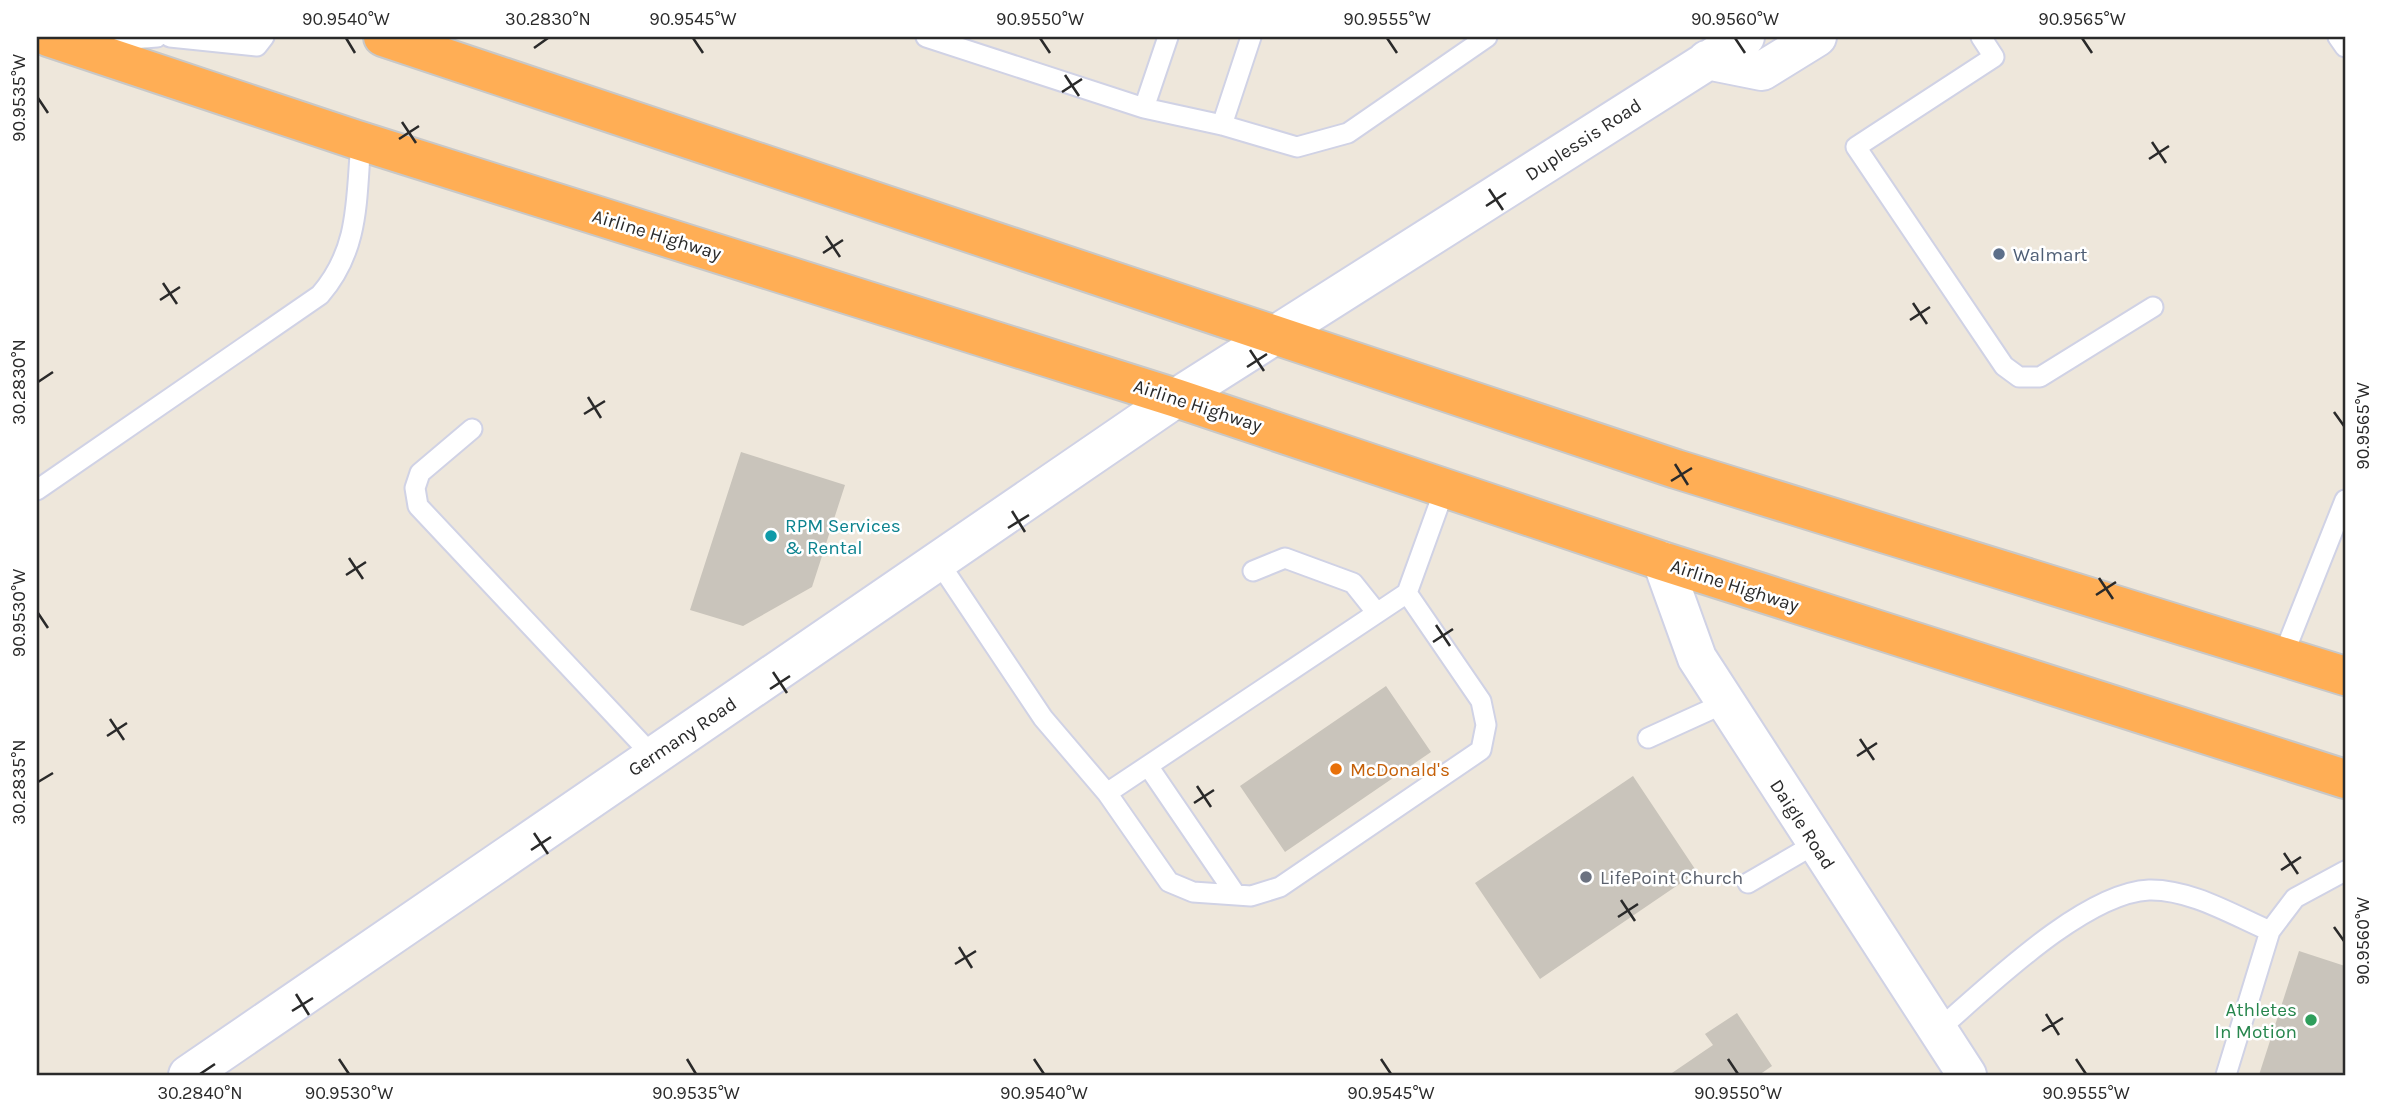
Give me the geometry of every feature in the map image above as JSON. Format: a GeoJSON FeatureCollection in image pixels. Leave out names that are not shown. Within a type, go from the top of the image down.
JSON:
{"type":"FeatureCollection","features":[{"type":"Feature","properties":{"kind":"highway"},"geometry":{"type":"LineString","coordinates":[[383,37],[1280,334],[1676,469],[2345,676]]}},
{"type":"Feature","properties":{"kind":"highway","name":"Airline Highway"},"geometry":{"type":"LineString","coordinates":[[59,40],[360,141],[1176,398],[1662,562],[2345,779]]}},
{"type":"Feature","properties":{"kind":"main road","name":"Duplessis Road"},"geometry":{"type":"LineString","coordinates":[[1176,398],[1745,37]]}},
{"type":"Feature","properties":{"kind":"main road"},"geometry":{"type":"LineString","coordinates":[[1707,60],[1762,71],[1817,37]]}},
{"type":"Feature","properties":{"kind":"main road","name":"Germany Road"},"geometry":{"type":"LineString","coordinates":[[188,1075],[1176,398]]}},
{"type":"Feature","properties":{"kind":"main road","name":"Daigle Road"},"geometry":{"type":"LineString","coordinates":[[1662,562],[1697,658],[1967,1075]]}},
{"type":"Feature","properties":{"kind":"lane"},"geometry":{"type":"LineString","coordinates":[[59,40],[157,37]]}},
{"type":"Feature","properties":{"kind":"lane"},"geometry":{"type":"LineString","coordinates":[[170,37],[257,46],[264,37]]}},
{"type":"Feature","properties":{"kind":"lane"},"geometry":{"type":"LineString","coordinates":[[928,37],[1143,108],[1222,125],[1297,147],[1348,133],[1487,37]]}},
{"type":"Feature","properties":{"kind":"lane"},"geometry":{"type":"LineString","coordinates":[[1143,108],[1168,37]]}},
{"type":"Feature","properties":{"kind":"lane"},"geometry":{"type":"LineString","coordinates":[[1222,125],[1251,37]]}},
{"type":"Feature","properties":{"kind":"lane"},"geometry":{"type":"LineString","coordinates":[[1982,37],[1994,57],[1856,147],[2004,366],[2018,377],[2040,377],[2153,307]]}},
{"type":"Feature","properties":{"kind":"lane"},"geometry":{"type":"LineString","coordinates":[[2338,37],[2345,47]]}},
{"type":"Feature","properties":{"kind":"lane"},"geometry":{"type":"LineString","coordinates":[[37,490],[320,295],[338,275],[348,250],[360,141]]}},
{"type":"Feature","properties":{"kind":"lane"},"geometry":{"type":"LineString","coordinates":[[472,429],[420,472],[415,488],[418,506],[653,756]]}},
{"type":"Feature","properties":{"kind":"lane"},"geometry":{"type":"LineString","coordinates":[[1107,793],[1407,593],[1445,488]]}},
{"type":"Feature","properties":{"kind":"lane"},"geometry":{"type":"LineString","coordinates":[[2283,656],[2345,500]]}},
{"type":"Feature","properties":{"kind":"lane"},"geometry":{"type":"LineString","coordinates":[[1253,571],[1285,558],[1330,573],[1353,583],[1377,613]]}},
{"type":"Feature","properties":{"kind":"lane"},"geometry":{"type":"LineString","coordinates":[[938,561],[1043,718],[1107,793],[1169,882],[1193,892],[1236,895],[1251,896],[1280,887],[1480,750],[1486,725],[1481,701],[1407,593]]}},
{"type":"Feature","properties":{"kind":"lane"},"geometry":{"type":"LineString","coordinates":[[1648,738],[1725,703]]}},
{"type":"Feature","properties":{"kind":"lane"},"geometry":{"type":"LineString","coordinates":[[1148,766],[1236,895]]}},
{"type":"Feature","properties":{"kind":"lane"},"geometry":{"type":"LineString","coordinates":[[1748,883],[1815,844]]}},
{"type":"Feature","properties":{"kind":"lane"},"geometry":{"type":"LineString","coordinates":[[2226,1075],[2270,931],[2295,898],[2345,871]]}},
{"type":"Feature","properties":{"kind":"lane"},"geometry":{"type":"LineString","coordinates":[[1937,1031],[2051,936],[2087,911],[2122,895],[2149,890],[2174,892],[2270,931]]}},
{"type":"Feature","properties":{"kind":"building","name":"RPM Services & Rental"},"geometry":{"type":"Polygon","coordinates":[[[741,452],[845,485],[812,587],[743,626],[690,610],[741,452]]]}},
{"type":"Feature","properties":{"kind":"building","name":"McDonald's"},"geometry":{"type":"Polygon","coordinates":[[[1386,686],[1431,752],[1285,852],[1240,786],[1386,686]]]}},
{"type":"Feature","properties":{"kind":"building","name":"LifePoint Church"},"geometry":{"type":"Polygon","coordinates":[[[1633,776],[1697,872],[1540,979],[1475,883],[1633,776]]]}},
{"type":"Feature","properties":{"kind":"building","name":"Athletes In Motion"},"geometry":{"type":"Polygon","coordinates":[[[2299,951],[2345,966],[2345,1075],[2259,1075],[2299,951]]]}},
{"type":"Feature","properties":{"kind":"building"},"geometry":{"type":"Polygon","coordinates":[[[1737,1013],[1772,1066],[1759,1075],[1669,1075],[1713,1045],[1705,1034],[1737,1013]]]}},
{"type":"Feature","properties":{"kind":"place","name":"Walmart"},"geometry":{"type":"Point","coordinates":[1999,254]}},
{"type":"Feature","properties":{"kind":"place","name":"RPM Services & Rental"},"geometry":{"type":"Point","coordinates":[771,536]}},
{"type":"Feature","properties":{"kind":"place","name":"McDonald's"},"geometry":{"type":"Point","coordinates":[1336,769]}},
{"type":"Feature","properties":{"kind":"place","name":"LifePoint Church"},"geometry":{"type":"Point","coordinates":[1586,877]}},
{"type":"Feature","properties":{"kind":"place","name":"Athletes In Motion"},"geometry":{"type":"Point","coordinates":[2311,1020]}}]}
